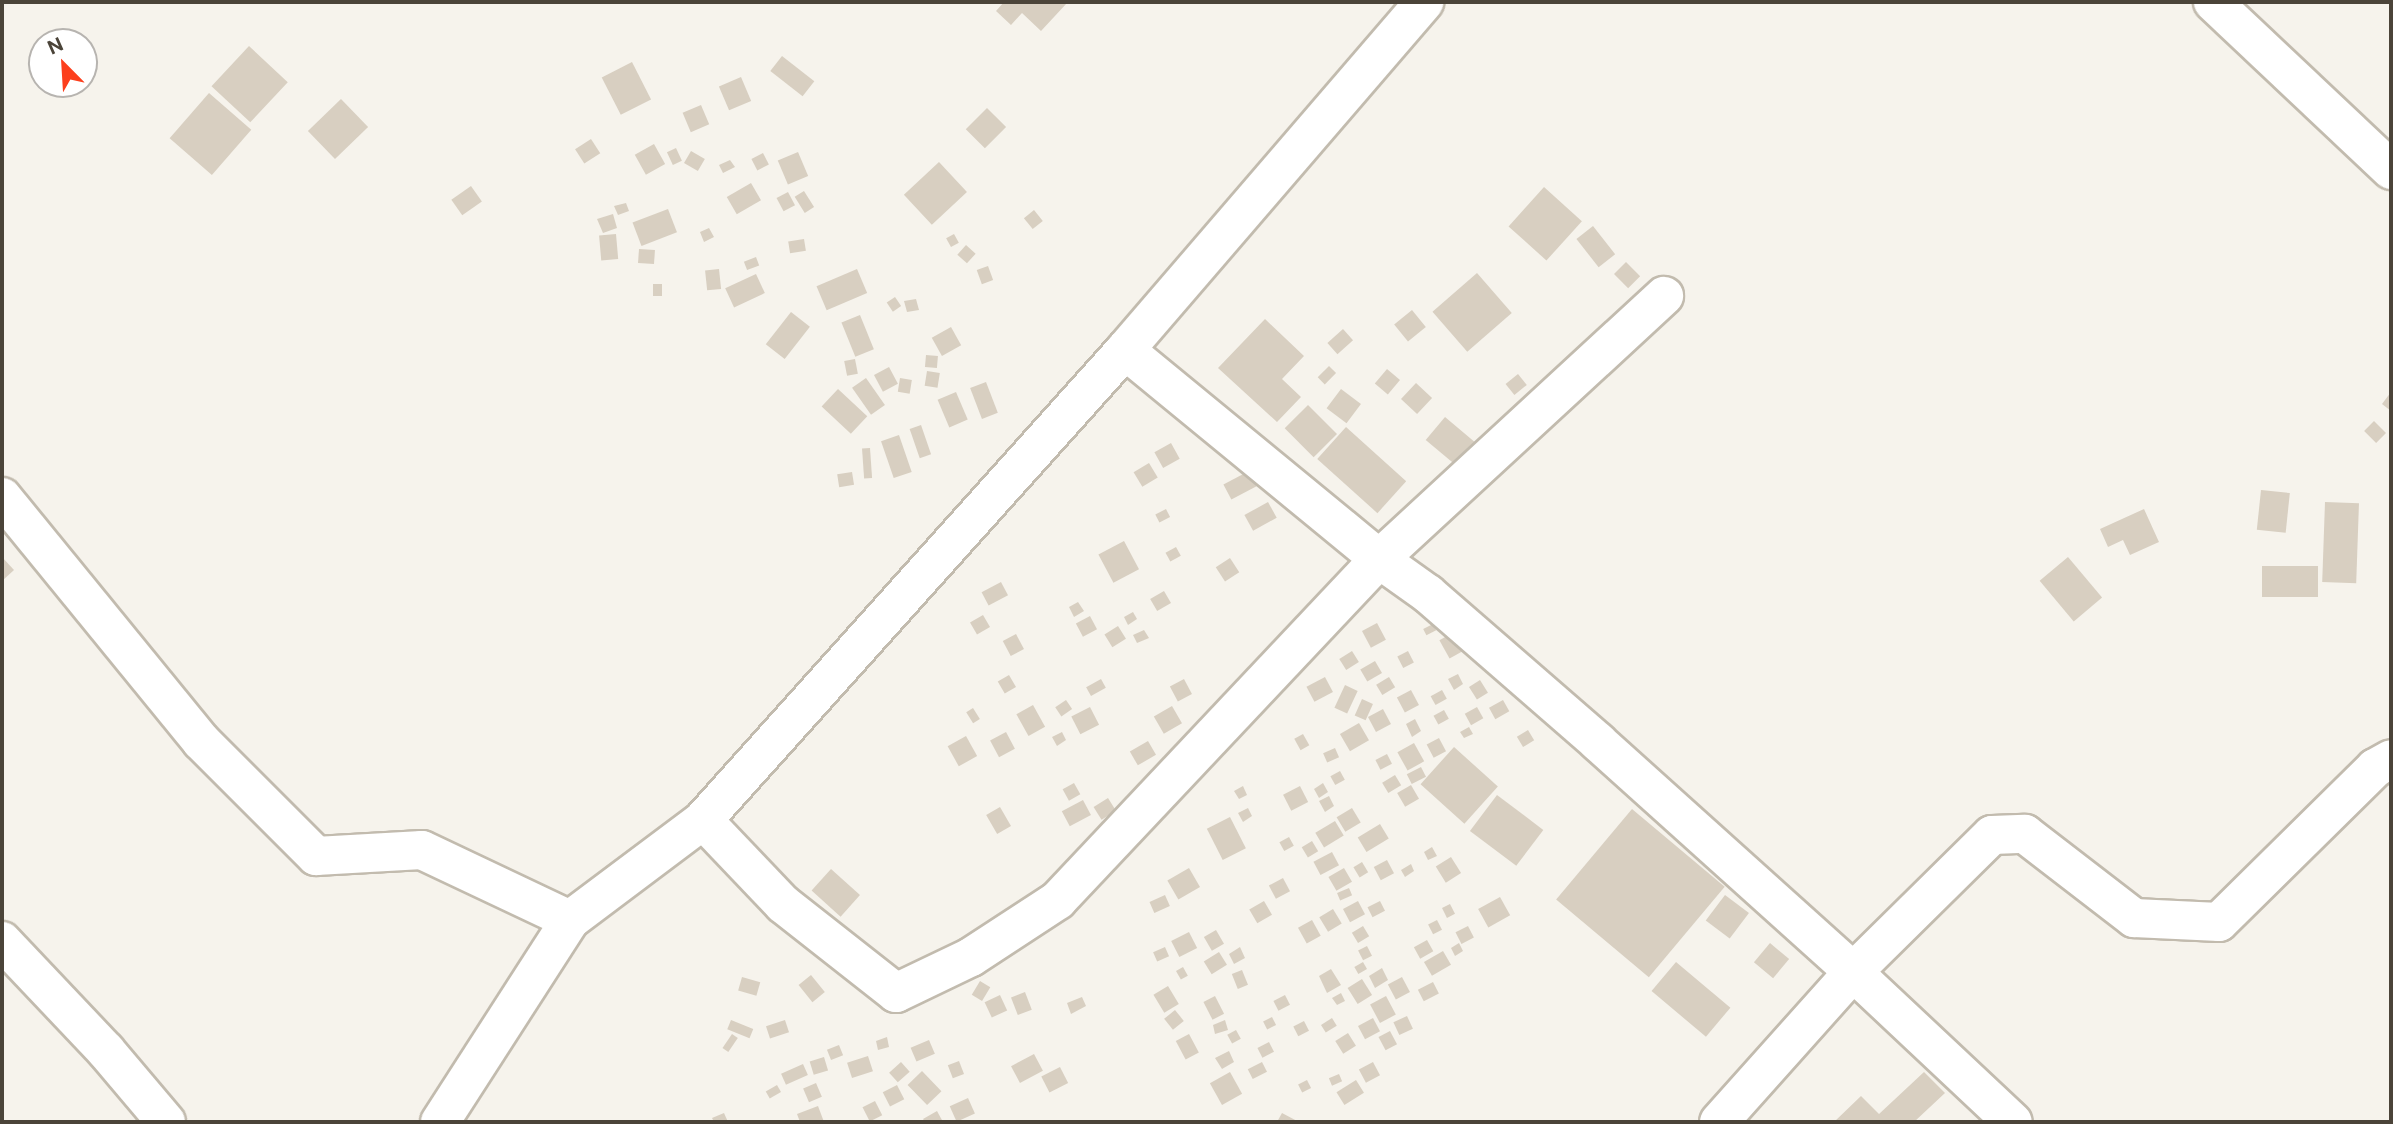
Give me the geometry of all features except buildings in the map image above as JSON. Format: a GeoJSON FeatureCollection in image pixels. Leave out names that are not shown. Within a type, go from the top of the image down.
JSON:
{"type":"FeatureCollection","features":[{"type":"Feature","properties":{"kind":"street"},"geometry":{"type":"LineString","coordinates":[[440,1122],[570,920],[703,820],[1125,349],[1424,2]]}},
{"type":"Feature","properties":{"kind":"street"},"geometry":{"type":"LineString","coordinates":[[2213,2],[2391,170]]}},
{"type":"Feature","properties":{"kind":"street"},"geometry":{"type":"LineString","coordinates":[[703,820],[783,904],[896,993],[971,957],[1058,900],[1379,559],[1664,296]]}},
{"type":"Feature","properties":{"kind":"street"},"geometry":{"type":"LineString","coordinates":[[1125,349],[1379,559],[1428,594],[1853,972],[2013,1122]]}},
{"type":"Feature","properties":{"kind":"street"},"geometry":{"type":"LineString","coordinates":[[2,497],[201,741],[316,856],[422,850],[570,920]]}},
{"type":"Feature","properties":{"kind":"street"},"geometry":{"type":"LineString","coordinates":[[1719,1122],[1853,972],[1992,835],[2025,834],[2134,918],[2219,922],[2375,768],[2391,760]]}},
{"type":"Feature","properties":{"kind":"street"},"geometry":{"type":"LineString","coordinates":[[2,940],[106,1051],[166,1122]]}}]}
